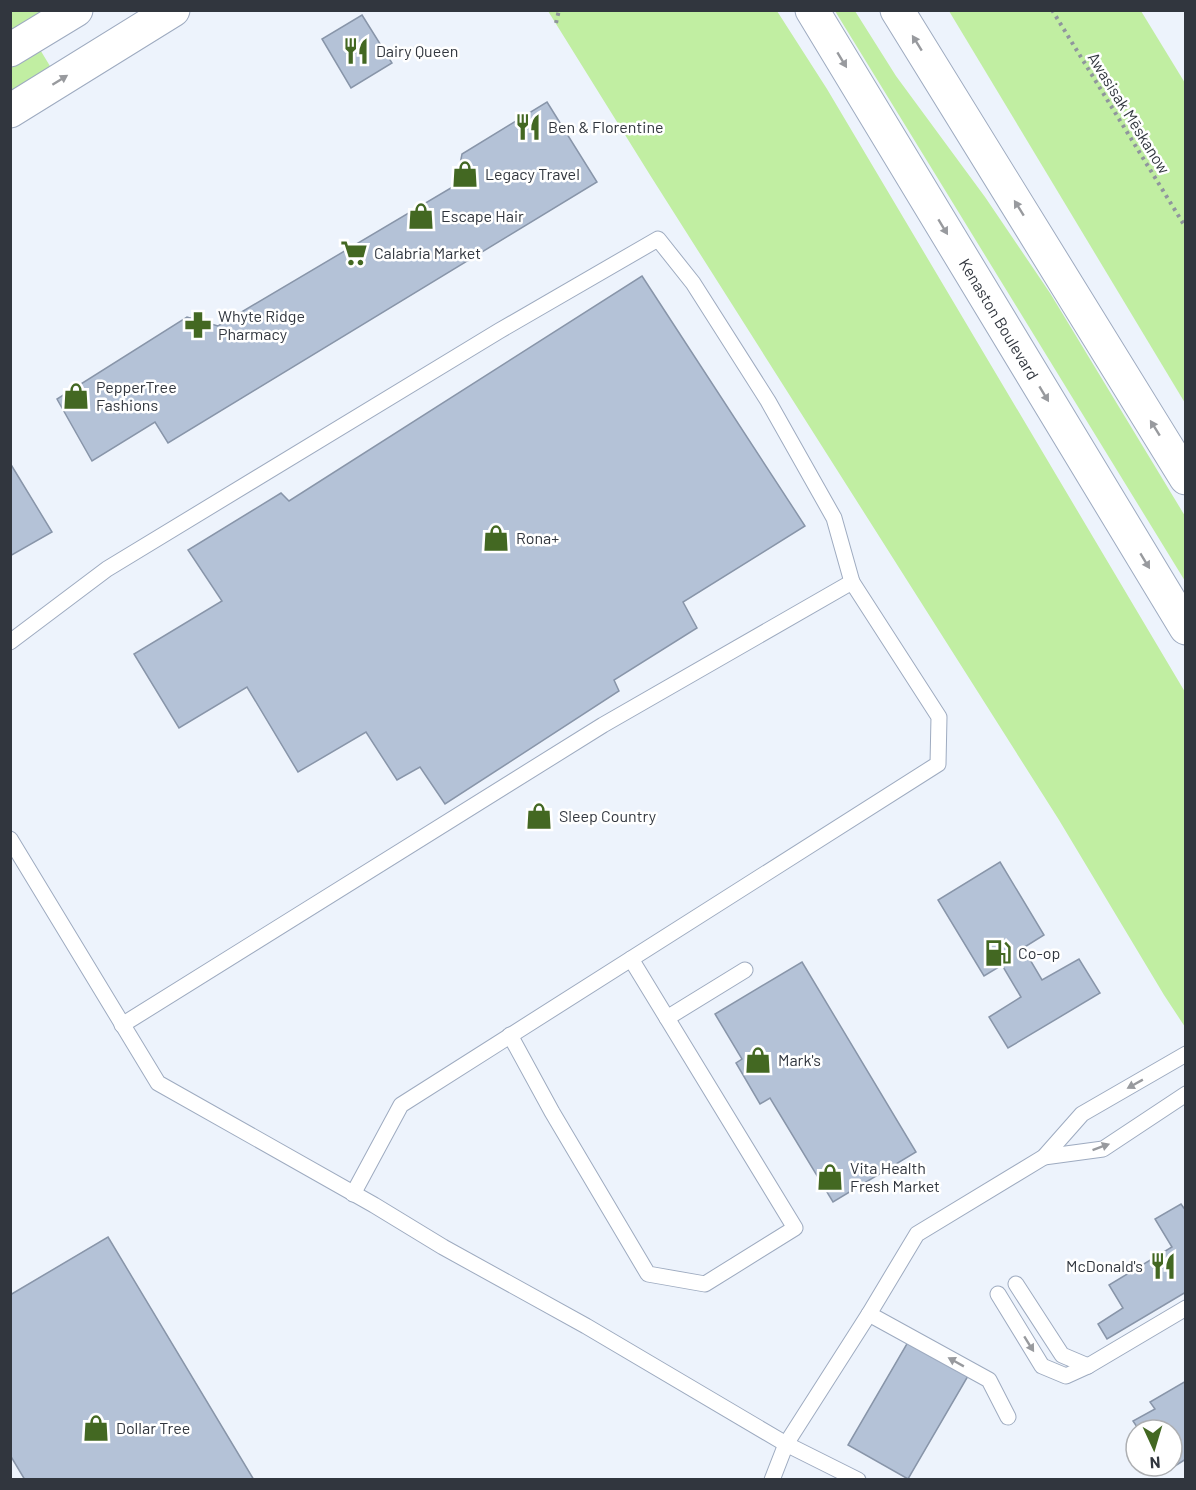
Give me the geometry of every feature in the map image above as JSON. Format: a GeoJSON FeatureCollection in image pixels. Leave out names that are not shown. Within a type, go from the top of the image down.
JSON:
{"type":"FeatureCollection","features":[{"type":"Feature","properties":{"kind":"main road"},"geometry":{"type":"LineString","coordinates":[[10,50],[76,10]]}},
{"type":"Feature","properties":{"kind":"main road"},"geometry":{"type":"LineString","coordinates":[[10,111],[173,10]]}},
{"type":"Feature","properties":{"kind":"main road","name":"Kenaston Boulevard"},"geometry":{"type":"LineString","coordinates":[[812,10],[1185,628]]}},
{"type":"Feature","properties":{"kind":"main road"},"geometry":{"type":"LineString","coordinates":[[897,10],[1185,478]]}},
{"type":"Feature","properties":{"kind":"lane"},"geometry":{"type":"LineString","coordinates":[[10,642],[107,569],[479,343],[658,239],[693,283],[768,401],[834,518],[852,582],[939,717],[938,764],[401,1105],[353,1194]]}},
{"type":"Feature","properties":{"kind":"lane"},"geometry":{"type":"LineString","coordinates":[[122,1025],[603,725],[852,582]]}},
{"type":"Feature","properties":{"kind":"lane"},"geometry":{"type":"LineString","coordinates":[[10,839],[158,1083],[443,1247],[586,1326],[786,1444],[858,1479]]}},
{"type":"Feature","properties":{"kind":"lane"},"geometry":{"type":"LineString","coordinates":[[510,1035],[552,1112],[648,1274],[705,1284],[795,1228],[631,959]]}},
{"type":"Feature","properties":{"kind":"lane"},"geometry":{"type":"LineString","coordinates":[[667,1018],[745,970]]}},
{"type":"Feature","properties":{"kind":"lane"},"geometry":{"type":"LineString","coordinates":[[772,1479],[786,1444],[917,1234],[1044,1157],[1082,1114],[1185,1054]]}},
{"type":"Feature","properties":{"kind":"lane"},"geometry":{"type":"LineString","coordinates":[[1044,1157],[1103,1149],[1185,1094]]}},
{"type":"Feature","properties":{"kind":"lane"},"geometry":{"type":"LineString","coordinates":[[1016,1284],[1062,1355],[1088,1366]]}},
{"type":"Feature","properties":{"kind":"lane"},"geometry":{"type":"LineString","coordinates":[[998,1294],[1042,1366],[1066,1376],[1088,1366],[1185,1308]]}},
{"type":"Feature","properties":{"kind":"lane"},"geometry":{"type":"LineString","coordinates":[[869,1314],[989,1380],[1008,1417]]}},
{"type":"Feature","properties":{"kind":"path"},"geometry":{"type":"LineString","coordinates":[[556,23],[559,10]]}},
{"type":"Feature","properties":{"kind":"path","name":"Awasisak Mēskanow"},"geometry":{"type":"LineString","coordinates":[[1052,10],[1185,228]]}},
{"type":"Feature","properties":{"kind":"green space"},"geometry":{"type":"Polygon","coordinates":[[[11,11],[81,11],[33,38],[59,81],[11,111],[11,11]]]}},
{"type":"Feature","properties":{"kind":"green space"},"geometry":{"type":"Polygon","coordinates":[[[548,11],[777,11],[827,89],[1185,692],[1185,1027],[1059,820],[548,11]]]}},
{"type":"Feature","properties":{"kind":"green space"},"geometry":{"type":"Polygon","coordinates":[[[835,11],[855,11],[896,76],[985,197],[1050,293],[1185,516],[1185,581],[835,11]]]}},
{"type":"Feature","properties":{"kind":"green space"},"geometry":{"type":"Polygon","coordinates":[[[949,11],[1141,11],[1185,83],[1185,403],[949,11]]]}},
{"type":"Feature","properties":{"kind":"building","name":"Dairy Queen"},"geometry":{"type":"Polygon","coordinates":[[[362,15],[392,63],[351,88],[322,39],[362,15]]]}},
{"type":"Feature","properties":{"kind":"building"},"geometry":{"type":"Polygon","coordinates":[[[547,102],[597,182],[168,443],[155,422],[92,461],[57,399],[187,317],[218,326],[456,185],[462,154],[547,102]]]}},
{"type":"Feature","properties":{"kind":"building","name":"Rona+"},"geometry":{"type":"Polygon","coordinates":[[[642,276],[805,526],[683,602],[697,628],[614,680],[619,691],[445,804],[420,767],[397,780],[366,732],[298,772],[247,687],[179,728],[134,654],[222,601],[188,550],[281,493],[289,501],[642,276]]]}},
{"type":"Feature","properties":{"kind":"building"},"geometry":{"type":"Polygon","coordinates":[[[10,463],[52,532],[10,556],[10,463]]]}},
{"type":"Feature","properties":{"kind":"building","name":"Co-op"},"geometry":{"type":"Polygon","coordinates":[[[1000,862],[1044,935],[1023,948],[1042,980],[1079,959],[1100,993],[1008,1048],[989,1017],[1021,997],[1002,965],[984,976],[938,900],[1000,862]]]}},
{"type":"Feature","properties":{"kind":"building"},"geometry":{"type":"Polygon","coordinates":[[[802,962],[916,1152],[833,1202],[770,1098],[760,1104],[736,1063],[742,1059],[715,1014],[802,962]]]}},
{"type":"Feature","properties":{"kind":"building","name":"McDonald's"},"geometry":{"type":"Polygon","coordinates":[[[1181,1204],[1186,1211],[1186,1292],[1107,1339],[1098,1324],[1123,1308],[1109,1285],[1172,1247],[1155,1219],[1181,1204]]]}},
{"type":"Feature","properties":{"kind":"building"},"geometry":{"type":"Polygon","coordinates":[[[108,1237],[254,1480],[25,1480],[10,1455],[10,1295],[108,1237]]]}},
{"type":"Feature","properties":{"kind":"building"},"geometry":{"type":"Polygon","coordinates":[[[908,1342],[968,1376],[908,1479],[848,1445],[908,1342]]]}},
{"type":"Feature","properties":{"kind":"building"},"geometry":{"type":"Polygon","coordinates":[[[1186,1381],[1186,1459],[1184,1460],[1184,1418],[1138,1418],[1155,1409],[1150,1402],[1186,1381]]]}},
{"type":"Feature","properties":{"kind":"place","name":"Dairy Queen"},"geometry":{"type":"Point","coordinates":[356,51]}},
{"type":"Feature","properties":{"kind":"place","name":"Ben & Florentine"},"geometry":{"type":"Point","coordinates":[528,127]}},
{"type":"Feature","properties":{"kind":"place","name":"Legacy Travel"},"geometry":{"type":"Point","coordinates":[465,174]}},
{"type":"Feature","properties":{"kind":"place","name":"Escape Hair"},"geometry":{"type":"Point","coordinates":[421,216]}},
{"type":"Feature","properties":{"kind":"place","name":"Calabria Market"},"geometry":{"type":"Point","coordinates":[354,253]}},
{"type":"Feature","properties":{"kind":"place","name":"Whyte Ridge Pharmacy"},"geometry":{"type":"Point","coordinates":[198,325]}},
{"type":"Feature","properties":{"kind":"place","name":"PepperTree Fashions"},"geometry":{"type":"Point","coordinates":[76,396]}},
{"type":"Feature","properties":{"kind":"place","name":"Rona+"},"geometry":{"type":"Point","coordinates":[496,538]}},
{"type":"Feature","properties":{"kind":"place","name":"Sleep Country"},"geometry":{"type":"Point","coordinates":[539,816]}},
{"type":"Feature","properties":{"kind":"place","name":"Co-op"},"geometry":{"type":"Point","coordinates":[998,953]}},
{"type":"Feature","properties":{"kind":"place","name":"Mark's"},"geometry":{"type":"Point","coordinates":[758,1060]}},
{"type":"Feature","properties":{"kind":"place","name":"Vita Health Fresh Market"},"geometry":{"type":"Point","coordinates":[830,1177]}},
{"type":"Feature","properties":{"kind":"place","name":"McDonald's"},"geometry":{"type":"Point","coordinates":[1163,1266]}},
{"type":"Feature","properties":{"kind":"place","name":"Dollar Tree"},"geometry":{"type":"Point","coordinates":[96,1428]}}]}
